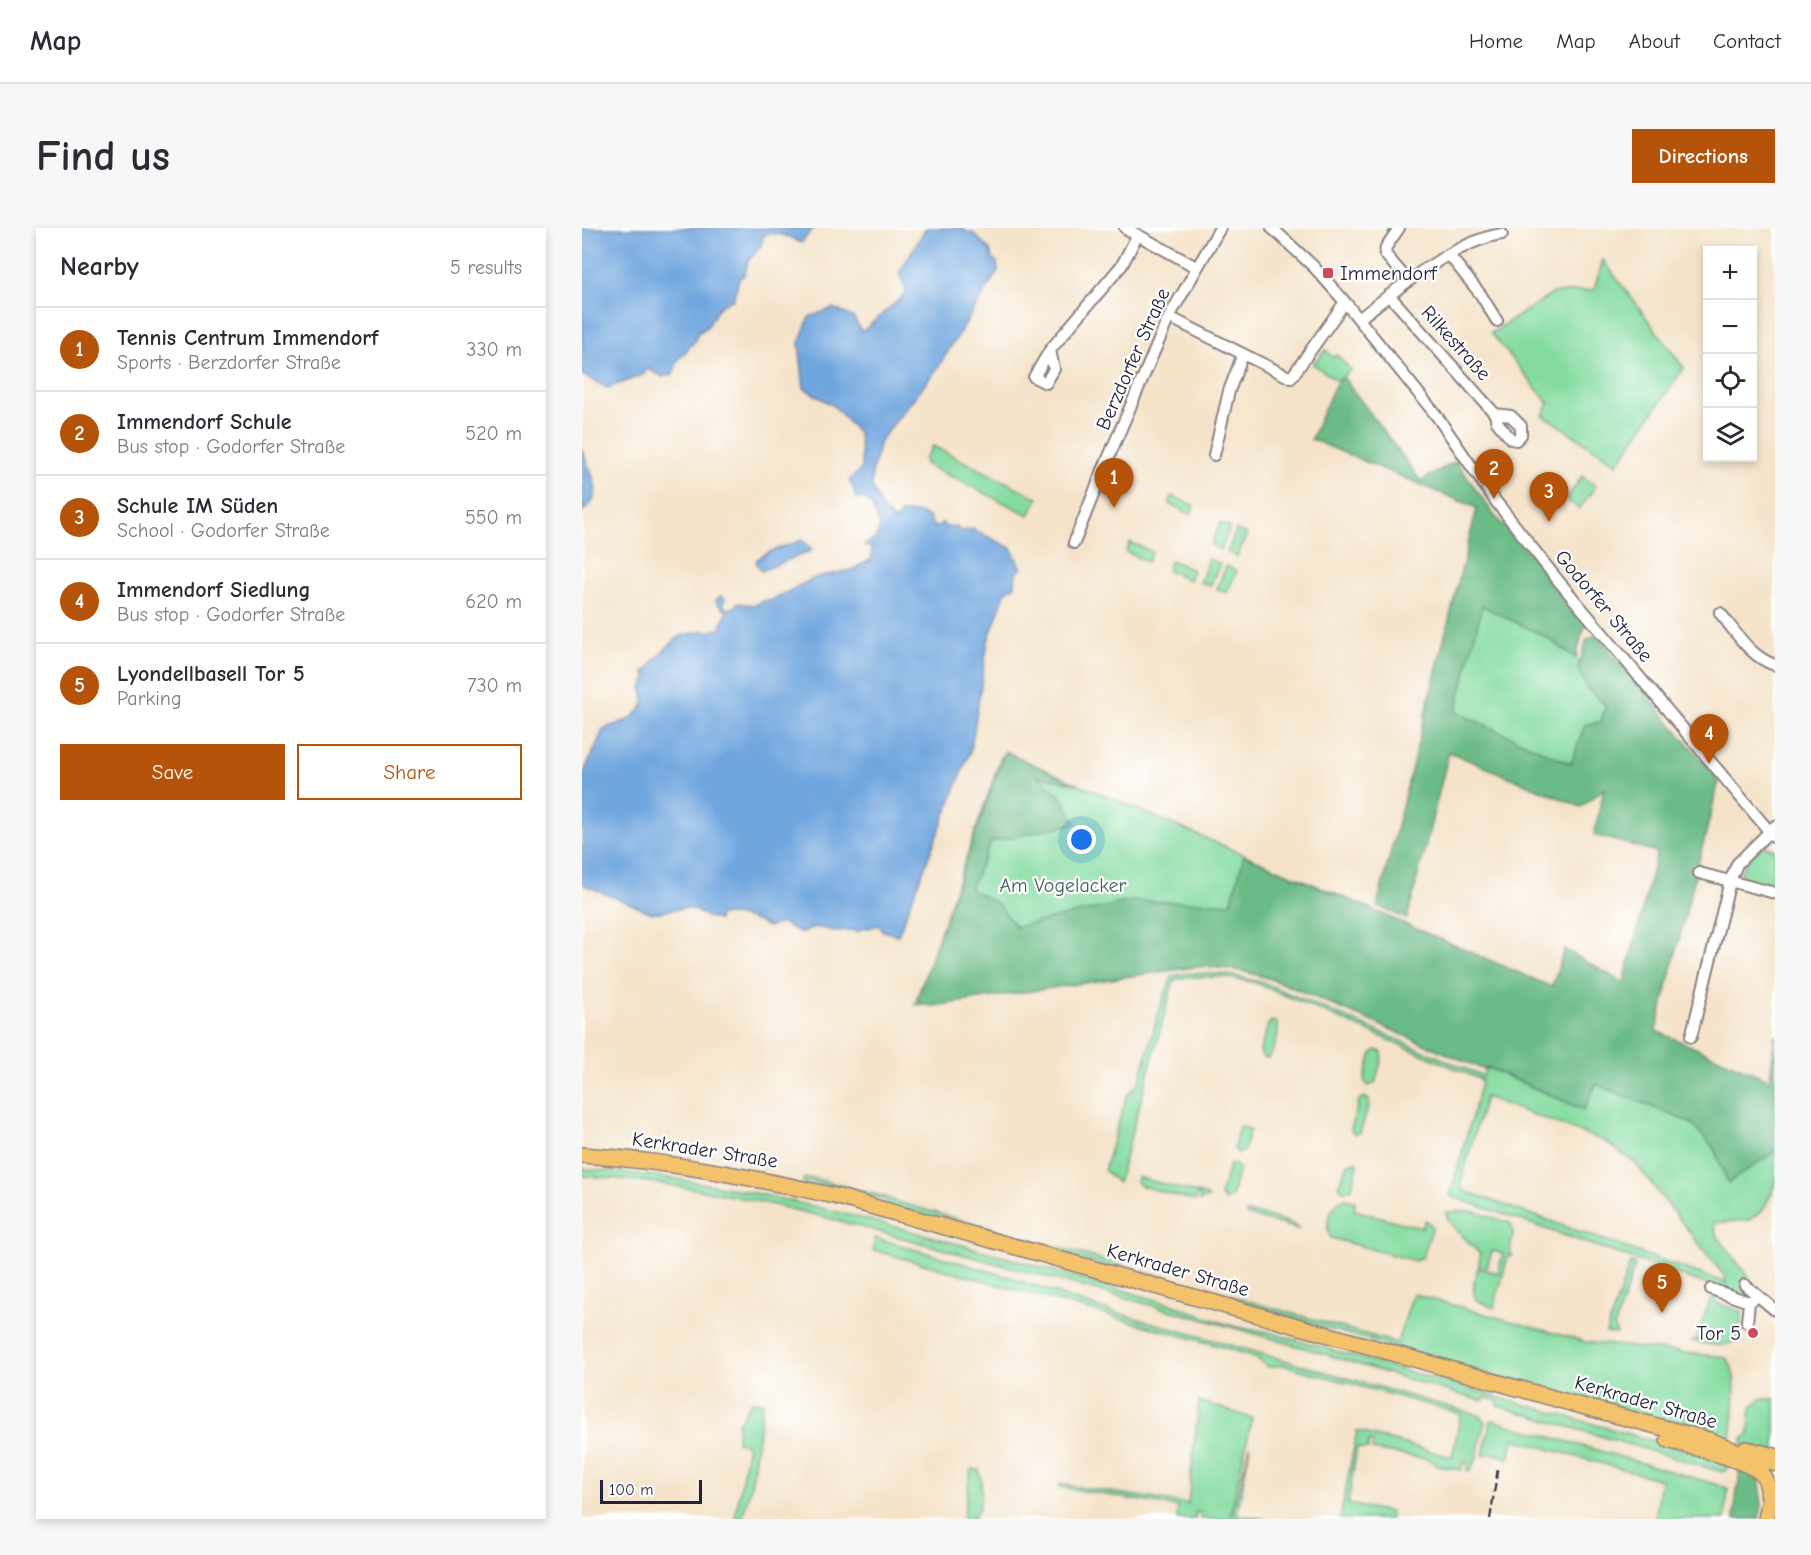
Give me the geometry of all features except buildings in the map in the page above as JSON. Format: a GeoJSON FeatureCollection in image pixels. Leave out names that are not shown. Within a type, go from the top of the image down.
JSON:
{"type":"FeatureCollection","features":[{"type":"Feature","properties":{"kind":"highway","name":"Kerkrader Straße"},"geometry":{"type":"LineString","coordinates":[[582,1155],[690,1166],[835,1196],[1709,1440],[1755,1459]]}},
{"type":"Feature","properties":{"kind":"highway","name":"Kerkrader Straße"},"geometry":{"type":"LineString","coordinates":[[582,1164],[681,1175],[834,1205],[1631,1428],[1755,1459]]}},
{"type":"Feature","properties":{"kind":"highway"},"geometry":{"type":"LineString","coordinates":[[1631,1428],[1748,1465],[1761,1473],[1768,1483],[1769,1498]]}},
{"type":"Feature","properties":{"kind":"highway"},"geometry":{"type":"LineString","coordinates":[[1709,1440],[1775,1456]]}},
{"type":"Feature","properties":{"kind":"highway"},"geometry":{"type":"LineString","coordinates":[[1766,1519],[1769,1498],[1775,1481]]}},
{"type":"Feature","properties":{"kind":"highway"},"geometry":{"type":"LineString","coordinates":[[1773,1519],[1775,1514]]}},
{"type":"Feature","properties":{"kind":"main road","name":"Kerkrader Straße"},"geometry":{"type":"LineString","coordinates":[[1755,1459],[1775,1465]]}},
{"type":"Feature","properties":{"kind":"street"},"geometry":{"type":"LineString","coordinates":[[1125,228],[1196,267]]}},
{"type":"Feature","properties":{"kind":"street","name":"Berzdorfer Straße"},"geometry":{"type":"LineString","coordinates":[[1074,543],[1169,317],[1220,228]]}},
{"type":"Feature","properties":{"kind":"street","name":"Godorfer Straße"},"geometry":{"type":"LineString","coordinates":[[1272,228],[1314,267],[1345,302],[1436,416],[1494,499],[1549,570],[1773,832]]}},
{"type":"Feature","properties":{"kind":"street"},"geometry":{"type":"LineString","coordinates":[[1399,228],[1386,247],[1385,254],[1408,281]]}},
{"type":"Feature","properties":{"kind":"street"},"geometry":{"type":"LineString","coordinates":[[1359,319],[1408,281],[1449,255],[1486,236],[1502,234]]}},
{"type":"Feature","properties":{"kind":"street"},"geometry":{"type":"LineString","coordinates":[[1050,350],[1122,264],[1137,236]]}},
{"type":"Feature","properties":{"kind":"street"},"geometry":{"type":"LineString","coordinates":[[1449,255],[1481,295],[1497,321]]}},
{"type":"Feature","properties":{"kind":"street","name":"Rilkestraße"},"geometry":{"type":"LineString","coordinates":[[1389,295],[1495,414]]}},
{"type":"Feature","properties":{"kind":"street"},"geometry":{"type":"LineString","coordinates":[[1169,317],[1292,378],[1345,302]]}},
{"type":"Feature","properties":{"kind":"street"},"geometry":{"type":"LineString","coordinates":[[1215,455],[1229,391],[1243,354]]}},
{"type":"Feature","properties":{"kind":"street"},"geometry":{"type":"LineString","coordinates":[[1720,613],[1754,653],[1775,665]]}},
{"type":"Feature","properties":{"kind":"street"},"geometry":{"type":"LineString","coordinates":[[1691,1037],[1730,881],[1737,864],[1773,832]]}},
{"type":"Feature","properties":{"kind":"street"},"geometry":{"type":"LineString","coordinates":[[1699,873],[1775,893]]}},
{"type":"Feature","properties":{"kind":"street"},"geometry":{"type":"LineString","coordinates":[[1745,1285],[1753,1300],[1747,1322]]}},
{"type":"Feature","properties":{"kind":"street"},"geometry":{"type":"LineString","coordinates":[[1711,1289],[1753,1300],[1775,1310]]}},
{"type":"Feature","properties":{"kind":"green space"},"geometry":{"type":"Polygon","coordinates":[[[1603,260],[1684,368],[1617,464],[1543,415],[1549,404],[1491,333],[1554,293],[1594,290],[1603,260]]]}},
{"type":"Feature","properties":{"kind":"green space"},"geometry":{"type":"Polygon","coordinates":[[[1326,350],[1332,357],[1337,355],[1351,370],[1337,381],[1313,364],[1326,350]]]}},
{"type":"Feature","properties":{"kind":"green space"},"geometry":{"type":"Polygon","coordinates":[[[1343,377],[1421,481],[1456,461],[1494,515],[1540,565],[1587,623],[1576,658],[1544,636],[1482,606],[1456,712],[1571,764],[1585,725],[1601,722],[1606,706],[1587,688],[1578,669],[1587,639],[1597,635],[1719,781],[1656,1031],[1770,1080],[1775,1035],[1775,1151],[1728,1183],[1714,1148],[1691,1123],[1596,1084],[1584,1110],[1487,1067],[1485,1070],[1277,981],[1245,971],[1190,967],[934,1006],[923,1005],[917,998],[1005,751],[1076,784],[1038,776],[1061,797],[1076,823],[991,842],[970,889],[998,904],[1016,927],[1130,901],[1231,903],[1244,855],[1552,987],[1564,949],[1624,983],[1657,852],[1594,835],[1604,789],[1581,807],[1449,752],[1407,919],[1377,906],[1477,508],[1311,439],[1335,385],[1343,377]]]}},
{"type":"Feature","properties":{"kind":"green space"},"geometry":{"type":"Polygon","coordinates":[[[933,446],[1038,498],[1029,515],[925,464],[924,460],[933,446]]]}},
{"type":"Feature","properties":{"kind":"green space"},"geometry":{"type":"Polygon","coordinates":[[[1582,476],[1596,486],[1579,509],[1566,499],[1582,476]]]}},
{"type":"Feature","properties":{"kind":"green space"},"geometry":{"type":"Polygon","coordinates":[[[1172,496],[1194,506],[1191,514],[1169,504],[1172,496]]]}},
{"type":"Feature","properties":{"kind":"green space"},"geometry":{"type":"Polygon","coordinates":[[[1220,523],[1230,527],[1221,550],[1211,545],[1220,523]]]}},
{"type":"Feature","properties":{"kind":"green space"},"geometry":{"type":"Polygon","coordinates":[[[1236,530],[1247,534],[1237,557],[1227,552],[1236,530]]]}},
{"type":"Feature","properties":{"kind":"green space"},"geometry":{"type":"Polygon","coordinates":[[[1130,542],[1152,552],[1148,562],[1126,552],[1130,542]]]}},
{"type":"Feature","properties":{"kind":"green space"},"geometry":{"type":"Polygon","coordinates":[[[1209,559],[1220,564],[1210,586],[1200,582],[1209,559]]]}},
{"type":"Feature","properties":{"kind":"green space"},"geometry":{"type":"Polygon","coordinates":[[[1171,560],[1193,570],[1189,580],[1167,570],[1171,560]]]}},
{"type":"Feature","properties":{"kind":"green space"},"geometry":{"type":"Polygon","coordinates":[[[1226,566],[1237,571],[1227,593],[1217,589],[1226,566]]]}},
{"type":"Feature","properties":{"kind":"green space"},"geometry":{"type":"Polygon","coordinates":[[[1482,605],[1544,636],[1580,661],[1578,669],[1587,688],[1606,706],[1601,722],[1585,725],[1571,765],[1456,712],[1482,605]]]}},
{"type":"Feature","properties":{"kind":"green space","name":"Am Vogelacker"},"geometry":{"type":"Polygon","coordinates":[[[1008,754],[1369,908],[1344,1010],[1259,976],[1242,971],[1204,966],[915,1005],[1001,757],[1008,754]]]}},
{"type":"Feature","properties":{"kind":"green space"},"geometry":{"type":"Polygon","coordinates":[[[1764,846],[1775,850],[1775,888],[1743,880],[1740,877],[1749,859],[1764,846]]]}},
{"type":"Feature","properties":{"kind":"green space"},"geometry":{"type":"Polygon","coordinates":[[[1188,973],[1224,974],[1262,982],[1483,1076],[1486,1067],[1584,1110],[1596,1084],[1691,1123],[1714,1148],[1728,1183],[1775,1151],[1775,1187],[1762,1211],[1749,1220],[1714,1223],[1716,1234],[1750,1280],[1742,1287],[1744,1294],[1740,1296],[1450,1196],[1482,1080],[1256,983],[1223,977],[1188,977],[1174,980],[1118,1183],[1104,1170],[1127,1095],[1139,1083],[1159,1011],[1172,976],[1188,973]],[[1485,1097],[1461,1181],[1462,1190],[1726,1283],[1725,1277],[1636,1164],[1604,1141],[1485,1097]]]}},
{"type":"Feature","properties":{"kind":"green space"},"geometry":{"type":"Polygon","coordinates":[[[1274,1021],[1278,1027],[1275,1046],[1268,1058],[1262,1057],[1260,1050],[1268,1025],[1274,1021]]]}},
{"type":"Feature","properties":{"kind":"green space"},"geometry":{"type":"Polygon","coordinates":[[[1376,1050],[1382,1052],[1382,1057],[1375,1084],[1368,1086],[1364,1080],[1372,1053],[1376,1050]]]}},
{"type":"Feature","properties":{"kind":"green space"},"geometry":{"type":"Polygon","coordinates":[[[1364,1097],[1369,1100],[1369,1105],[1360,1133],[1354,1134],[1351,1130],[1359,1100],[1364,1097]]]}},
{"type":"Feature","properties":{"kind":"green space"},"geometry":{"type":"Polygon","coordinates":[[[1239,1126],[1250,1129],[1244,1151],[1238,1153],[1234,1148],[1239,1126]]]}},
{"type":"Feature","properties":{"kind":"green space"},"geometry":{"type":"Polygon","coordinates":[[[1357,1161],[1352,1188],[1342,1191],[1339,1185],[1347,1165],[1357,1161]]]}},
{"type":"Feature","properties":{"kind":"green space"},"geometry":{"type":"Polygon","coordinates":[[[1230,1164],[1235,1164],[1239,1169],[1232,1196],[1225,1201],[1220,1195],[1230,1164]]]}},
{"type":"Feature","properties":{"kind":"green space"},"geometry":{"type":"Polygon","coordinates":[[[582,1169],[711,1185],[796,1202],[880,1223],[1164,1302],[1226,1324],[1265,1331],[1728,1462],[1726,1470],[1722,1472],[1498,1406],[1498,1401],[1485,1397],[1483,1401],[1287,1343],[868,1228],[773,1205],[678,1186],[582,1176],[582,1169]]]}},
{"type":"Feature","properties":{"kind":"green space"},"geometry":{"type":"Polygon","coordinates":[[[1137,1177],[1208,1196],[1208,1198],[1199,1201],[1200,1196],[1197,1195],[1195,1201],[1142,1186],[1137,1182],[1137,1177]]]}},
{"type":"Feature","properties":{"kind":"green space"},"geometry":{"type":"Polygon","coordinates":[[[804,1178],[813,1178],[886,1197],[1397,1343],[1413,1294],[1586,1342],[1724,1357],[1730,1362],[1734,1383],[1731,1442],[892,1206],[882,1199],[812,1182],[803,1183],[804,1178]]]}},
{"type":"Feature","properties":{"kind":"green space"},"geometry":{"type":"Polygon","coordinates":[[[1344,1199],[1355,1201],[1354,1210],[1422,1228],[1425,1220],[1432,1229],[1423,1257],[1415,1261],[1331,1238],[1328,1221],[1335,1205],[1344,1199]]]}},
{"type":"Feature","properties":{"kind":"green space"},"geometry":{"type":"Polygon","coordinates":[[[1472,1211],[1510,1223],[1512,1227],[1513,1236],[1510,1249],[1512,1256],[1508,1256],[1494,1308],[1476,1300],[1474,1284],[1478,1268],[1498,1273],[1503,1253],[1492,1251],[1487,1267],[1479,1266],[1480,1254],[1450,1223],[1445,1212],[1472,1211]]]}},
{"type":"Feature","properties":{"kind":"green space"},"geometry":{"type":"Polygon","coordinates":[[[1246,1213],[1274,1218],[1299,1229],[1246,1215],[1246,1213]]]}},
{"type":"Feature","properties":{"kind":"green space"},"geometry":{"type":"Polygon","coordinates":[[[875,1238],[1006,1276],[1093,1306],[1481,1416],[1485,1421],[1476,1460],[1471,1471],[1467,1471],[1467,1462],[1463,1462],[1461,1470],[1436,1465],[1428,1459],[1372,1450],[1373,1442],[1369,1441],[1368,1449],[1357,1448],[1348,1504],[1391,1512],[1390,1519],[1340,1519],[1357,1431],[1452,1457],[1461,1414],[1283,1365],[1268,1367],[1256,1358],[1236,1351],[873,1250],[875,1238]]]}},
{"type":"Feature","properties":{"kind":"green space"},"geometry":{"type":"Polygon","coordinates":[[[1630,1263],[1635,1265],[1614,1328],[1617,1334],[1606,1333],[1630,1263]]]}},
{"type":"Feature","properties":{"kind":"green space"},"geometry":{"type":"Polygon","coordinates":[[[1718,1296],[1715,1302],[1742,1312],[1739,1338],[1723,1345],[1691,1341],[1695,1340],[1711,1298],[1718,1296]]]}},
{"type":"Feature","properties":{"kind":"green space"},"geometry":{"type":"Polygon","coordinates":[[[1761,1399],[1775,1399],[1775,1452],[1742,1444],[1742,1440],[1749,1434],[1751,1407],[1761,1399]]]}},
{"type":"Feature","properties":{"kind":"green space"},"geometry":{"type":"Polygon","coordinates":[[[752,1401],[763,1402],[751,1486],[742,1519],[735,1519],[748,1445],[737,1442],[738,1423],[752,1401]]]}},
{"type":"Feature","properties":{"kind":"green space"},"geometry":{"type":"Polygon","coordinates":[[[1199,1401],[1252,1418],[1228,1519],[1200,1519],[1201,1513],[1196,1512],[1195,1519],[1177,1519],[1178,1507],[1059,1487],[1060,1484],[1188,1504],[1199,1401]]]}},
{"type":"Feature","properties":{"kind":"green space"},"geometry":{"type":"Polygon","coordinates":[[[1492,1420],[1722,1486],[1728,1489],[1725,1519],[1655,1519],[1661,1480],[1513,1439],[1509,1458],[1490,1453],[1483,1456],[1492,1420]]]}},
{"type":"Feature","properties":{"kind":"green space"},"geometry":{"type":"Polygon","coordinates":[[[1250,1446],[1237,1515],[1266,1519],[1231,1519],[1250,1446]]]}},
{"type":"Feature","properties":{"kind":"green space"},"geometry":{"type":"Polygon","coordinates":[[[971,1469],[979,1470],[980,1502],[973,1519],[963,1519],[971,1469]]]}},
{"type":"Feature","properties":{"kind":"green space"},"geometry":{"type":"Polygon","coordinates":[[[1739,1469],[1748,1472],[1760,1482],[1762,1507],[1759,1519],[1734,1519],[1737,1489],[1739,1488],[1739,1469]]]}},
{"type":"Feature","properties":{"kind":"water"},"geometry":{"type":"Polygon","coordinates":[[[582,228],[814,228],[801,243],[783,235],[764,235],[761,246],[748,261],[745,274],[739,279],[733,300],[720,306],[708,325],[697,333],[696,340],[678,360],[673,374],[663,377],[646,370],[643,375],[608,388],[582,375],[582,228]]]}},
{"type":"Feature","properties":{"kind":"water"},"geometry":{"type":"Polygon","coordinates":[[[926,228],[964,228],[965,232],[972,232],[990,250],[992,258],[997,262],[998,271],[937,369],[880,441],[872,473],[872,487],[883,510],[894,521],[902,513],[919,513],[929,517],[933,526],[938,527],[943,523],[945,527],[956,526],[960,531],[973,529],[1011,548],[1022,568],[1016,573],[1015,586],[1006,591],[988,641],[971,749],[898,935],[883,931],[878,925],[863,928],[857,932],[814,927],[801,933],[781,923],[768,927],[744,917],[732,915],[719,915],[718,920],[693,909],[652,913],[582,884],[582,777],[603,730],[634,716],[644,704],[642,689],[646,676],[644,671],[648,670],[653,662],[681,636],[694,632],[700,634],[702,630],[707,632],[723,628],[721,624],[727,612],[717,603],[716,600],[720,596],[725,598],[723,605],[728,609],[735,607],[737,603],[755,605],[766,600],[770,601],[814,578],[851,570],[872,559],[872,548],[864,545],[875,539],[880,527],[873,508],[865,498],[856,499],[849,481],[862,468],[859,434],[835,407],[804,388],[799,343],[809,317],[833,308],[853,317],[863,331],[903,296],[906,291],[899,273],[926,228]]]}},
{"type":"Feature","properties":{"kind":"water"},"geometry":{"type":"Polygon","coordinates":[[[582,449],[596,489],[591,504],[583,511],[582,449]]]}},
{"type":"Feature","properties":{"kind":"water"},"geometry":{"type":"Polygon","coordinates":[[[802,540],[812,549],[811,551],[761,571],[756,562],[757,559],[771,551],[802,540]]]}},
{"type":"Feature","properties":{"kind":"railway"},"geometry":{"type":"LineString","coordinates":[[1490,1519],[1498,1468]]}},
{"type":"Feature","properties":{"kind":"place","name":"Immendorf"},"geometry":{"type":"Point","coordinates":[1328,273]}},
{"type":"Feature","properties":{"kind":"place","name":"Immendorf Schule"},"geometry":{"type":"Point","coordinates":[1494,499]}},
{"type":"Feature","properties":{"kind":"place","name":"Tennis Centrum Immendorf"},"geometry":{"type":"Point","coordinates":[1114,508]}},
{"type":"Feature","properties":{"kind":"place","name":"Schule IM Süden"},"geometry":{"type":"Point","coordinates":[1549,522]}},
{"type":"Feature","properties":{"kind":"place","name":"Immendorf Siedlung"},"geometry":{"type":"Point","coordinates":[1709,764]}},
{"type":"Feature","properties":{"kind":"place","name":"Lyondellbasell Tor 5"},"geometry":{"type":"Point","coordinates":[1662,1313]}},
{"type":"Feature","properties":{"kind":"place","name":"Tor 5"},"geometry":{"type":"Point","coordinates":[1753,1333]}}]}
